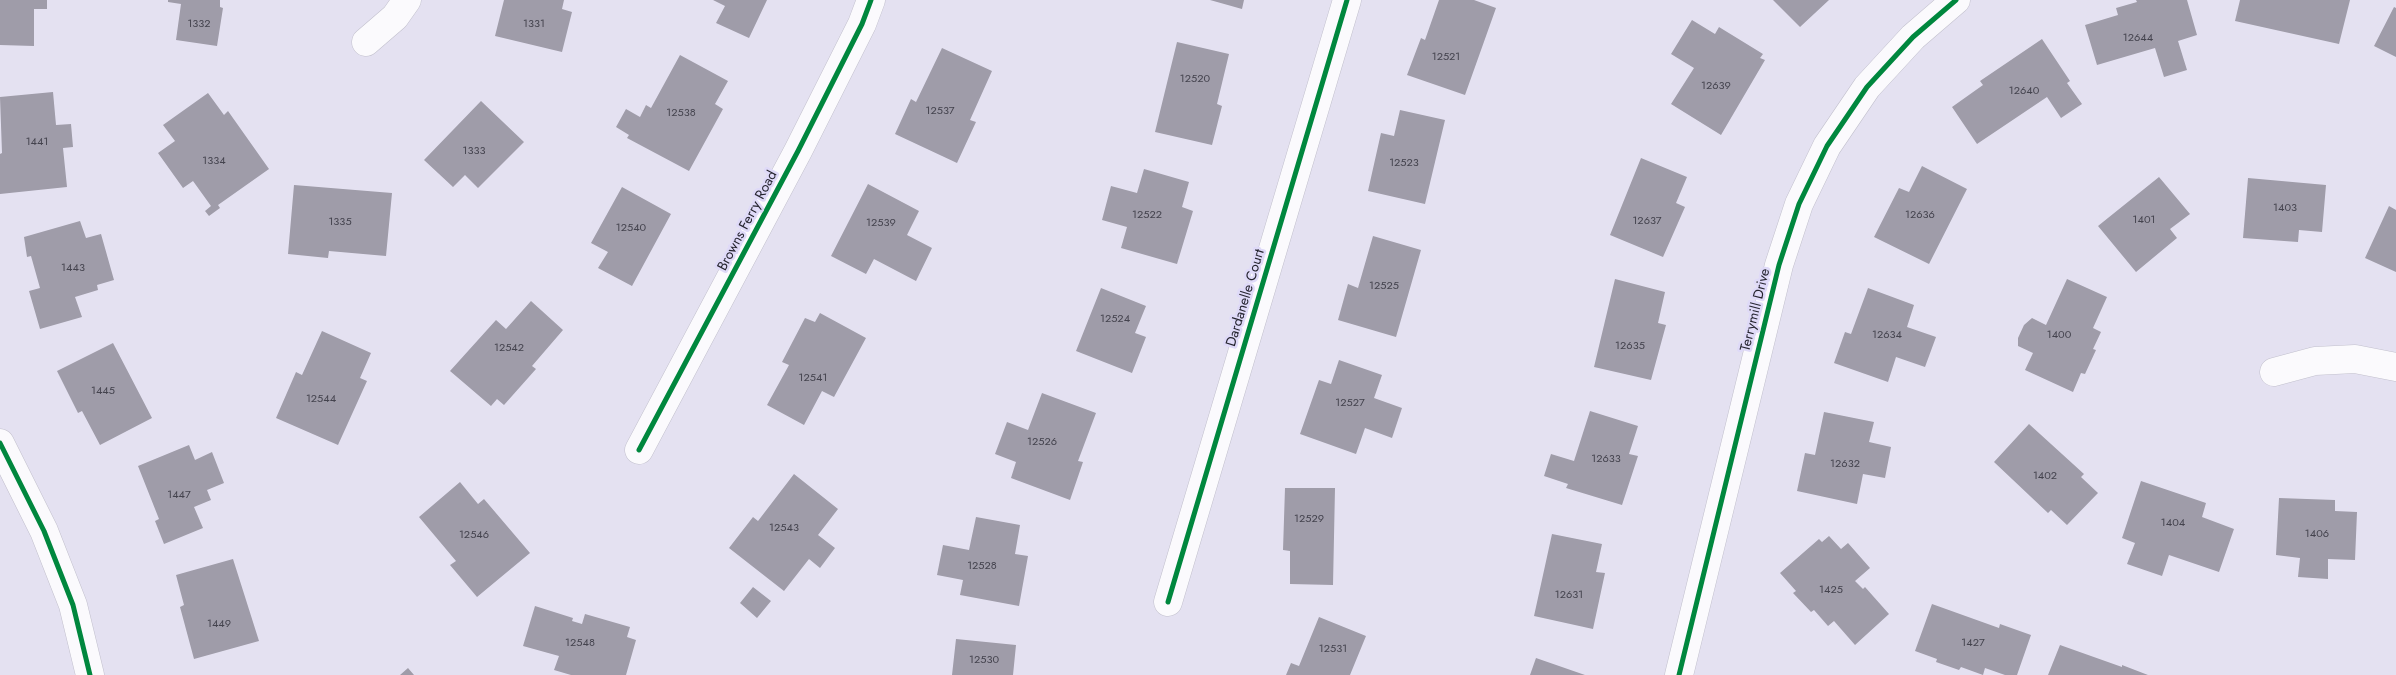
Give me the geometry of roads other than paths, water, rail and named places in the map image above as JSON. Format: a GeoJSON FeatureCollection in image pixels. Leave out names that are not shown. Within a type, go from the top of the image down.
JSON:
{"type":"FeatureCollection","features":[{"type":"Feature","properties":{"kind":"street"},"geometry":{"type":"LineString","coordinates":[[366,42],[395,17],[407,0]]}},
{"type":"Feature","properties":{"kind":"street","name":"Browns Ferry Road"},"geometry":{"type":"LineString","coordinates":[[639,450],[798,151],[862,24],[871,0]]}},
{"type":"Feature","properties":{"kind":"street","name":"Dardanelle Court"},"geometry":{"type":"LineString","coordinates":[[1168,602],[1347,0]]}},
{"type":"Feature","properties":{"kind":"street","name":"Terrymill Drive"},"geometry":{"type":"LineString","coordinates":[[1679,675],[1779,265],[1799,204],[1827,146],[1867,87],[1914,37],[1956,0]]}},
{"type":"Feature","properties":{"kind":"street"},"geometry":{"type":"LineString","coordinates":[[2274,372],[2314,361],[2356,359],[2396,367]]}},
{"type":"Feature","properties":{"kind":"street"},"geometry":{"type":"LineString","coordinates":[[0,443],[44,530],[73,605],[90,675]]}}]}
